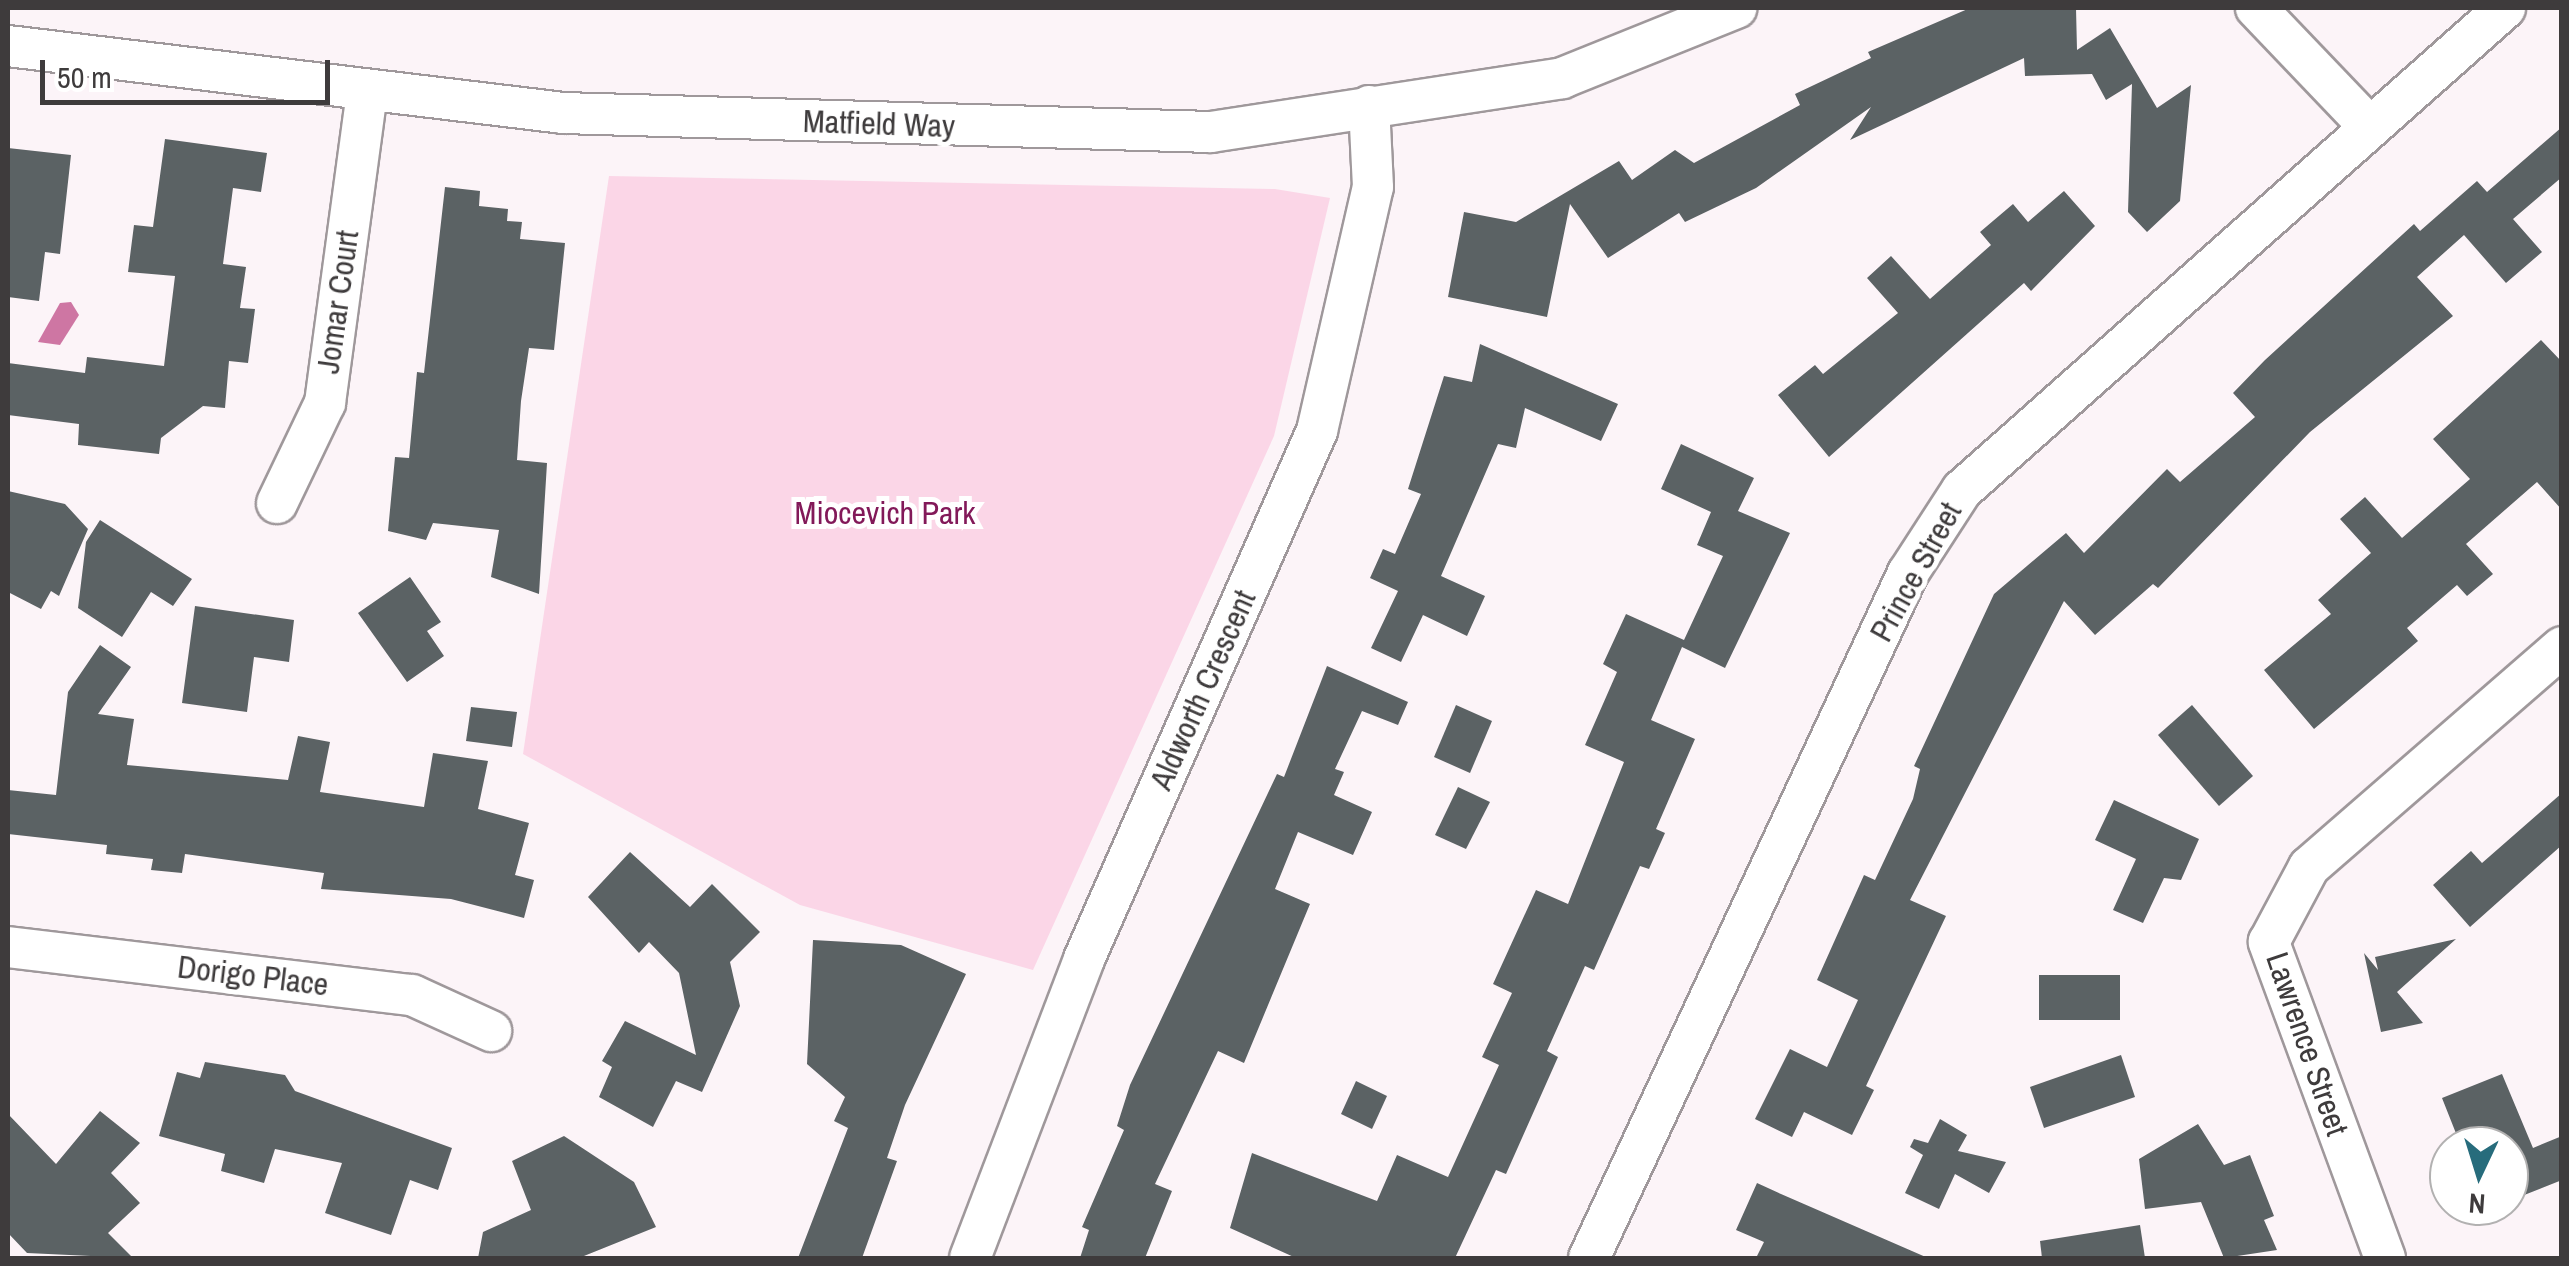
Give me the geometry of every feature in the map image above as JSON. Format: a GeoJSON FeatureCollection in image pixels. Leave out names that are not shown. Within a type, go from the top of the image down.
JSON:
{"type":"FeatureCollection","features":[{"type":"Feature","properties":{"kind":"street","name":"Matfield Way"},"geometry":{"type":"LineString","coordinates":[[8,46],[367,91],[684,119],[1169,132],[1562,78],[1736,8]]}},
{"type":"Feature","properties":{"kind":"street"},"geometry":{"type":"LineString","coordinates":[[2256,8],[2367,124]]}},
{"type":"Feature","properties":{"kind":"street","name":"Prince Street"},"geometry":{"type":"LineString","coordinates":[[1588,1258],[1908,573],[1962,490],[2367,124],[2505,8]]}},
{"type":"Feature","properties":{"kind":"street","name":"Jomar Court"},"geometry":{"type":"LineString","coordinates":[[277,502],[325,403],[367,91]]}},
{"type":"Feature","properties":{"kind":"street","name":"Aldworth Crescent"},"geometry":{"type":"LineString","coordinates":[[970,1258],[1084,959],[1317,431],[1373,187],[1370,106]]}},
{"type":"Feature","properties":{"kind":"street","name":"Lawrence Street"},"geometry":{"type":"LineString","coordinates":[[2386,1258],[2269,942],[2309,867],[2562,647]]}},
{"type":"Feature","properties":{"kind":"street","name":"Dorigo Place"},"geometry":{"type":"LineString","coordinates":[[8,946],[412,995],[491,1030]]}},
{"type":"Feature","properties":{"kind":"green space","name":"Miocevich Park"},"geometry":{"type":"Polygon","coordinates":[[[609,176],[1275,189],[1330,198],[1274,436],[1033,970],[800,905],[523,754],[609,176]]]}},
{"type":"Feature","properties":{"kind":"shaded area"},"geometry":{"type":"Polygon","coordinates":[[[71,302],[79,315],[60,345],[38,342],[60,303],[71,302]]]}},
{"type":"Feature","properties":{"kind":"building"},"geometry":{"type":"Polygon","coordinates":[[[1970,8],[2076,8],[2077,50],[2110,28],[2157,108],[2191,85],[2180,201],[2147,232],[2128,212],[2132,84],[2106,100],[2092,74],[2025,76],[2024,58],[1850,140],[1871,107],[1756,188],[1685,222],[1679,213],[1608,258],[1570,204],[1547,317],[1448,297],[1464,212],[1516,222],[1619,161],[1632,180],[1675,150],[1694,163],[1800,105],[1795,94],[1871,58],[1868,52],[1970,8]]]}},
{"type":"Feature","properties":{"kind":"building"},"geometry":{"type":"Polygon","coordinates":[[[2562,127],[2562,177],[2513,219],[2542,252],[2506,283],[2464,235],[2417,277],[2453,316],[2310,432],[2158,588],[2153,584],[2095,635],[2064,601],[1910,900],[1946,916],[1866,1086],[1874,1090],[1852,1135],[1804,1112],[1792,1137],[1755,1119],[1790,1049],[1827,1067],[1858,1000],[1817,980],[1864,875],[1875,880],[1913,799],[1920,769],[1914,766],[1994,594],[2066,533],[2084,553],[2167,469],[2180,482],[2255,417],[2233,393],[2265,360],[2414,224],[2420,231],[2477,181],[2487,192],[2562,127]]]}},
{"type":"Feature","properties":{"kind":"building"},"geometry":{"type":"Polygon","coordinates":[[[165,139],[267,153],[261,192],[233,188],[223,264],[246,267],[240,308],[255,309],[248,363],[229,361],[225,408],[203,406],[161,438],[159,454],[78,445],[79,424],[8,415],[8,363],[85,373],[87,357],[164,366],[175,276],[128,272],[134,225],[153,227],[165,139]]]}},
{"type":"Feature","properties":{"kind":"building"},"geometry":{"type":"Polygon","coordinates":[[[8,148],[71,155],[60,254],[45,252],[39,301],[8,297],[8,148]]]}},
{"type":"Feature","properties":{"kind":"building"},"geometry":{"type":"Polygon","coordinates":[[[445,187],[480,191],[479,206],[508,209],[507,221],[522,222],[520,239],[565,243],[554,350],[529,348],[521,401],[517,460],[547,463],[539,594],[491,577],[499,530],[433,523],[426,540],[388,531],[395,457],[409,458],[417,372],[424,373],[445,187]]]}},
{"type":"Feature","properties":{"kind":"building"},"geometry":{"type":"Polygon","coordinates":[[[2064,191],[2095,226],[2031,291],[2024,283],[1829,457],[1778,395],[1815,365],[1823,374],[1898,313],[1867,278],[1891,256],[1930,299],[1991,245],[1980,232],[2013,204],[2028,222],[2064,191]]]}},
{"type":"Feature","properties":{"kind":"building"},"geometry":{"type":"Polygon","coordinates":[[[2541,340],[2562,362],[2562,510],[2537,482],[2466,544],[2493,574],[2467,596],[2457,585],[2407,628],[2418,641],[2314,729],[2264,670],[2331,614],[2318,600],[2371,553],[2340,519],[2365,497],[2402,538],[2470,479],[2433,439],[2541,340]]]}},
{"type":"Feature","properties":{"kind":"building"},"geometry":{"type":"Polygon","coordinates":[[[1480,344],[1618,404],[1601,441],[1525,408],[1516,448],[1498,444],[1441,576],[1485,596],[1467,636],[1423,615],[1401,662],[1371,648],[1398,591],[1370,578],[1383,549],[1395,554],[1421,494],[1408,489],[1444,376],[1472,382],[1480,344]]]}},
{"type":"Feature","properties":{"kind":"building"},"geometry":{"type":"Polygon","coordinates":[[[1681,444],[1754,478],[1738,511],[1790,533],[1725,668],[1682,647],[1651,720],[1695,739],[1656,829],[1665,833],[1649,869],[1640,866],[1594,970],[1585,966],[1547,1051],[1558,1057],[1506,1174],[1496,1170],[1455,1258],[1296,1258],[1230,1228],[1252,1153],[1377,1201],[1397,1155],[1448,1177],[1499,1065],[1482,1057],[1512,993],[1493,984],[1536,890],[1568,904],[1624,762],[1585,745],[1617,672],[1603,664],[1626,614],[1684,640],[1723,556],[1697,545],[1711,512],[1661,489],[1681,444]]]}},
{"type":"Feature","properties":{"kind":"building"},"geometry":{"type":"Polygon","coordinates":[[[8,491],[65,504],[88,529],[59,596],[51,591],[41,609],[8,592],[8,491]]]}},
{"type":"Feature","properties":{"kind":"building"},"geometry":{"type":"Polygon","coordinates":[[[100,520],[192,579],[173,606],[151,592],[122,637],[78,608],[86,542],[100,520]]]}},
{"type":"Feature","properties":{"kind":"building"},"geometry":{"type":"Polygon","coordinates":[[[410,577],[441,622],[427,631],[444,656],[407,682],[358,613],[410,577]]]}},
{"type":"Feature","properties":{"kind":"building"},"geometry":{"type":"Polygon","coordinates":[[[195,606],[294,620],[289,662],[254,657],[247,712],[182,703],[195,606]]]}},
{"type":"Feature","properties":{"kind":"building"},"geometry":{"type":"Polygon","coordinates":[[[100,645],[131,667],[98,714],[134,719],[127,765],[288,780],[298,736],[330,742],[320,792],[424,807],[433,753],[488,761],[478,809],[529,823],[515,875],[534,880],[524,918],[451,899],[321,889],[324,873],[185,854],[182,873],[151,870],[153,859],[106,854],[107,845],[8,834],[8,790],[56,795],[68,692],[100,645]]]}},
{"type":"Feature","properties":{"kind":"building"},"geometry":{"type":"Polygon","coordinates":[[[1327,666],[1408,702],[1398,725],[1362,711],[1335,769],[1344,772],[1334,795],[1372,812],[1353,855],[1298,832],[1275,889],[1310,904],[1244,1063],[1218,1051],[1155,1184],[1172,1191],[1145,1258],[1080,1258],[1089,1230],[1082,1227],[1124,1130],[1117,1126],[1130,1085],[1277,774],[1284,777],[1327,666]]]}},
{"type":"Feature","properties":{"kind":"building"},"geometry":{"type":"Polygon","coordinates":[[[1456,705],[1492,721],[1470,773],[1434,757],[1456,705]]]}},
{"type":"Feature","properties":{"kind":"building"},"geometry":{"type":"Polygon","coordinates":[[[2192,705],[2253,776],[2219,806],[2158,735],[2192,705]]]}},
{"type":"Feature","properties":{"kind":"building"},"geometry":{"type":"Polygon","coordinates":[[[471,707],[517,712],[512,747],[466,741],[471,707]]]}},
{"type":"Feature","properties":{"kind":"building"},"geometry":{"type":"Polygon","coordinates":[[[1458,787],[1490,802],[1466,849],[1435,835],[1458,787]]]}},
{"type":"Feature","properties":{"kind":"building"},"geometry":{"type":"Polygon","coordinates":[[[2562,793],[2562,845],[2470,927],[2433,885],[2471,851],[2482,863],[2562,793]]]}},
{"type":"Feature","properties":{"kind":"building"},"geometry":{"type":"Polygon","coordinates":[[[2114,800],[2199,839],[2181,880],[2164,878],[2143,923],[2113,910],[2136,859],[2095,840],[2114,800]]]}},
{"type":"Feature","properties":{"kind":"building"},"geometry":{"type":"Polygon","coordinates":[[[630,852],[690,907],[712,884],[760,932],[730,962],[740,1006],[702,1092],[676,1081],[653,1127],[599,1097],[612,1067],[602,1061],[625,1021],[696,1055],[679,973],[649,942],[639,953],[588,897],[630,852]]]}},
{"type":"Feature","properties":{"kind":"building"},"geometry":{"type":"Polygon","coordinates":[[[2456,939],[2397,992],[2423,1023],[2381,1032],[2364,953],[2378,970],[2375,957],[2456,939]]]}},
{"type":"Feature","properties":{"kind":"building"},"geometry":{"type":"Polygon","coordinates":[[[813,940],[901,945],[966,974],[905,1105],[887,1158],[897,1161],[862,1258],[798,1258],[848,1128],[834,1121],[845,1097],[807,1064],[813,940]]]}},
{"type":"Feature","properties":{"kind":"building"},"geometry":{"type":"Polygon","coordinates":[[[2039,975],[2120,975],[2120,1020],[2039,1020],[2039,975]]]}},
{"type":"Feature","properties":{"kind":"building"},"geometry":{"type":"Polygon","coordinates":[[[2121,1055],[2135,1097],[2044,1128],[2030,1087],[2121,1055]]]}},
{"type":"Feature","properties":{"kind":"building"},"geometry":{"type":"Polygon","coordinates":[[[205,1062],[285,1075],[295,1091],[452,1148],[438,1190],[410,1180],[391,1235],[325,1213],[342,1163],[275,1149],[264,1183],[221,1171],[225,1154],[159,1136],[177,1072],[200,1078],[205,1062]]]}},
{"type":"Feature","properties":{"kind":"building"},"geometry":{"type":"Polygon","coordinates":[[[2502,1074],[2524,1126],[2453,1126],[2442,1098],[2502,1074]]]}},
{"type":"Feature","properties":{"kind":"building"},"geometry":{"type":"Polygon","coordinates":[[[1356,1081],[1387,1096],[1372,1129],[1341,1114],[1356,1081]]]}},
{"type":"Feature","properties":{"kind":"building"},"geometry":{"type":"Polygon","coordinates":[[[100,1111],[140,1143],[111,1173],[140,1203],[108,1233],[133,1258],[27,1253],[8,1233],[8,1114],[56,1164],[100,1111]]]}},
{"type":"Feature","properties":{"kind":"building"},"geometry":{"type":"Polygon","coordinates":[[[1940,1119],[1967,1135],[1958,1151],[2006,1162],[1989,1193],[1955,1174],[1939,1209],[1905,1193],[1923,1155],[1910,1147],[1914,1139],[1928,1143],[1940,1119]]]}},
{"type":"Feature","properties":{"kind":"building"},"geometry":{"type":"Polygon","coordinates":[[[2198,1124],[2224,1165],[2250,1155],[2274,1216],[2264,1220],[2277,1250],[2224,1258],[2201,1202],[2145,1209],[2139,1159],[2198,1124]]]}},
{"type":"Feature","properties":{"kind":"building"},"geometry":{"type":"Polygon","coordinates":[[[564,1136],[634,1182],[656,1227],[579,1258],[478,1258],[483,1232],[531,1210],[512,1161],[564,1136]]]}},
{"type":"Feature","properties":{"kind":"building"},"geometry":{"type":"Polygon","coordinates":[[[2562,1136],[2562,1180],[2529,1193],[2529,1138],[2533,1148],[2562,1136]]]}},
{"type":"Feature","properties":{"kind":"building"},"geometry":{"type":"Polygon","coordinates":[[[1757,1183],[1928,1258],[1756,1258],[1764,1242],[1736,1230],[1757,1183]]]}},
{"type":"Feature","properties":{"kind":"building"},"geometry":{"type":"Polygon","coordinates":[[[2140,1225],[2145,1258],[2042,1258],[2040,1241],[2140,1225]]]}}]}
